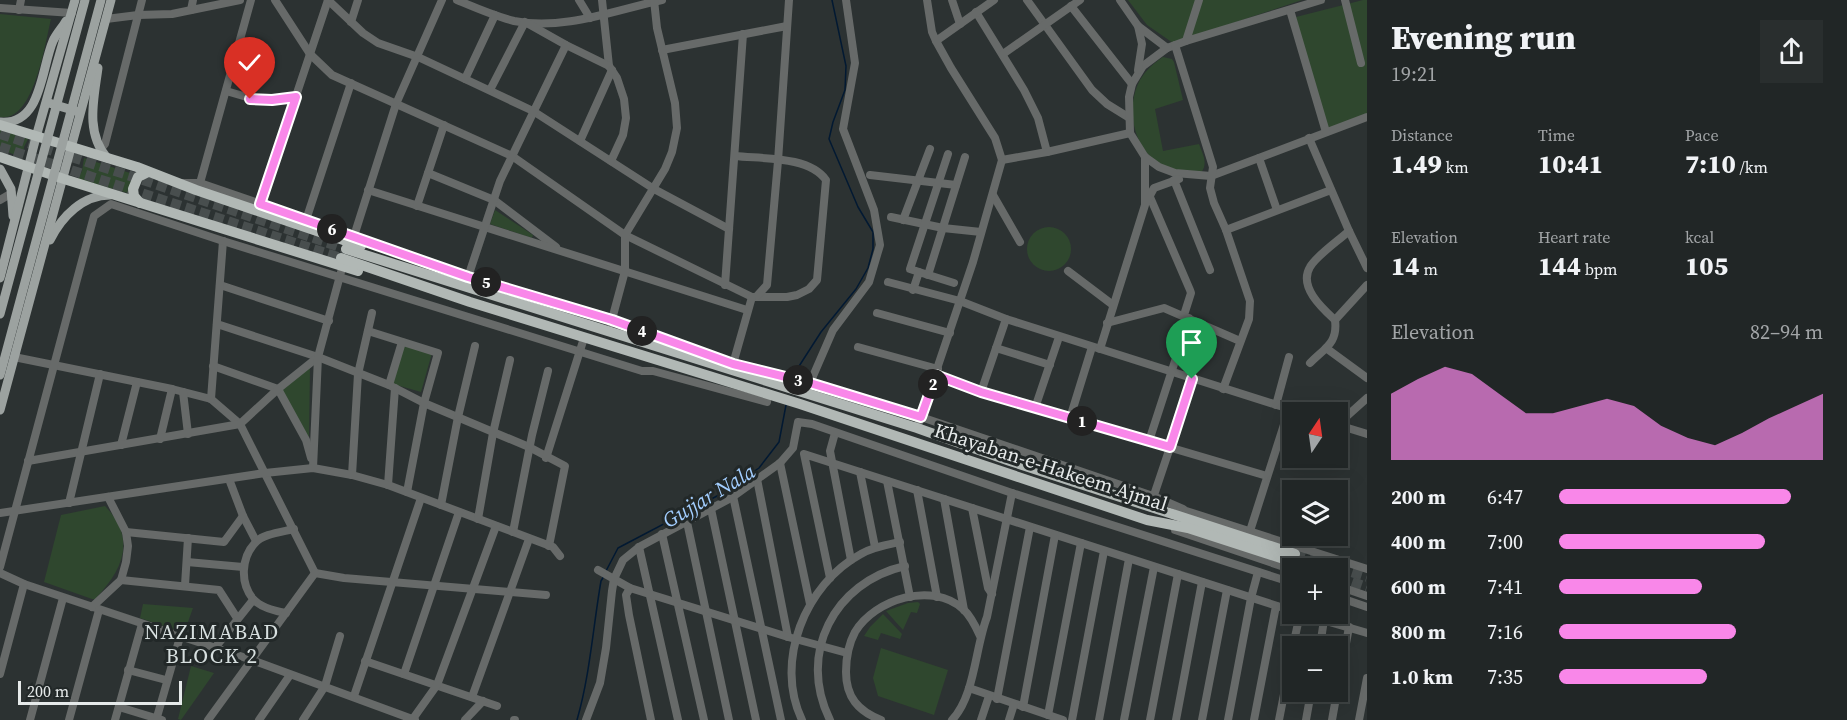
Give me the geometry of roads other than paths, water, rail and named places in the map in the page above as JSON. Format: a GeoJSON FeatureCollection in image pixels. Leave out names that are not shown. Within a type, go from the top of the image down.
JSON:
{"type":"FeatureCollection","features":[{"type":"Feature","properties":{"kind":"highway"},"geometry":{"type":"LineString","coordinates":[[0,123],[36,137],[104,154],[175,182],[326,231],[438,278],[609,332],[769,394]]}},
{"type":"Feature","properties":{"kind":"highway"},"geometry":{"type":"LineString","coordinates":[[0,157],[141,203],[431,289],[769,394],[803,399]]}},
{"type":"Feature","properties":{"kind":"highway"},"geometry":{"type":"LineString","coordinates":[[141,203],[134,196],[134,189],[138,177],[148,172]]}},
{"type":"Feature","properties":{"kind":"highway"},"geometry":{"type":"LineString","coordinates":[[342,263],[438,278]]}},
{"type":"Feature","properties":{"kind":"highway","name":"Khayaban-e-Hakeem Ajmal"},"geometry":{"type":"LineString","coordinates":[[803,399],[917,428],[1283,558]]}},
{"type":"Feature","properties":{"kind":"highway","name":"Khayaban-e-Hakeem Ajmal"},"geometry":{"type":"LineString","coordinates":[[803,399],[1147,520],[1188,528],[1282,558]]}},
{"type":"Feature","properties":{"kind":"main road"},"geometry":{"type":"LineString","coordinates":[[33,285],[0,277],[4,246],[13,231],[36,137],[75,0]]}},
{"type":"Feature","properties":{"kind":"main road"},"geometry":{"type":"LineString","coordinates":[[0,314],[85,0]]}},
{"type":"Feature","properties":{"kind":"main road"},"geometry":{"type":"LineString","coordinates":[[0,375],[101,0]]}},
{"type":"Feature","properties":{"kind":"main road"},"geometry":{"type":"LineString","coordinates":[[0,410],[111,0]]}},
{"type":"Feature","properties":{"kind":"main road"},"geometry":{"type":"LineString","coordinates":[[0,123],[19,118],[33,104],[53,41],[72,13]]}},
{"type":"Feature","properties":{"kind":"main road"},"geometry":{"type":"LineString","coordinates":[[102,33],[92,128],[104,154]]}},
{"type":"Feature","properties":{"kind":"main road"},"geometry":{"type":"LineString","coordinates":[[46,102],[81,113]]}},
{"type":"Feature","properties":{"kind":"main road"},"geometry":{"type":"LineString","coordinates":[[0,169],[12,193],[13,231]]}},
{"type":"Feature","properties":{"kind":"main road"},"geometry":{"type":"LineString","coordinates":[[39,264],[54,232],[72,210],[99,195],[118,195]]}},
{"type":"Feature","properties":{"kind":"street"},"geometry":{"type":"LineString","coordinates":[[19,10],[21,0]]}},
{"type":"Feature","properties":{"kind":"street"},"geometry":{"type":"LineString","coordinates":[[104,154],[142,0]]}},
{"type":"Feature","properties":{"kind":"street"},"geometry":{"type":"LineString","coordinates":[[191,10],[193,0]]}},
{"type":"Feature","properties":{"kind":"street"},"geometry":{"type":"LineString","coordinates":[[106,19],[172,14],[240,0]]}},
{"type":"Feature","properties":{"kind":"street"},"geometry":{"type":"LineString","coordinates":[[200,183],[251,0]]}},
{"type":"Feature","properties":{"kind":"street"},"geometry":{"type":"LineString","coordinates":[[275,0],[310,54],[332,75],[512,156],[625,235],[725,285],[754,297],[797,295],[809,289],[817,279],[826,180],[821,173],[806,164],[735,156]]}},
{"type":"Feature","properties":{"kind":"street"},"geometry":{"type":"LineString","coordinates":[[260,204],[328,0],[378,43],[418,57],[533,111],[654,189],[729,229]]}},
{"type":"Feature","properties":{"kind":"street"},"geometry":{"type":"LineString","coordinates":[[351,22],[358,0]]}},
{"type":"Feature","properties":{"kind":"street"},"geometry":{"type":"LineString","coordinates":[[354,236],[396,104],[442,0]]}},
{"type":"Feature","properties":{"kind":"street"},"geometry":{"type":"LineString","coordinates":[[457,0],[495,15],[525,22],[542,23],[590,18],[657,1],[662,50],[675,103],[677,128],[672,152],[654,189],[625,235],[625,271],[609,332]]}},
{"type":"Feature","properties":{"kind":"street"},"geometry":{"type":"LineString","coordinates":[[579,0],[590,18]]}},
{"type":"Feature","properties":{"kind":"street"},"geometry":{"type":"LineString","coordinates":[[580,141],[610,68],[602,0]]}},
{"type":"Feature","properties":{"kind":"street"},"geometry":{"type":"LineString","coordinates":[[733,364],[747,310],[754,297],[767,285],[789,0]]}},
{"type":"Feature","properties":{"kind":"street"},"geometry":{"type":"LineString","coordinates":[[810,383],[833,330],[869,282],[880,246],[874,210],[843,129],[855,63],[846,0]]}},
{"type":"Feature","properties":{"kind":"street"},"geometry":{"type":"LineString","coordinates":[[917,428],[950,333],[1002,160],[995,138],[936,41],[932,32],[927,0]]}},
{"type":"Feature","properties":{"kind":"street"},"geometry":{"type":"LineString","coordinates":[[952,0],[960,24]]}},
{"type":"Feature","properties":{"kind":"street"},"geometry":{"type":"LineString","coordinates":[[1027,0],[1092,90],[1107,104],[1128,117]]}},
{"type":"Feature","properties":{"kind":"street"},"geometry":{"type":"LineString","coordinates":[[1002,54],[1046,26],[1080,0]]}},
{"type":"Feature","properties":{"kind":"street"},"geometry":{"type":"LineString","coordinates":[[1120,0],[1138,26],[1167,48]]}},
{"type":"Feature","properties":{"kind":"street"},"geometry":{"type":"LineString","coordinates":[[1186,41],[1199,0]]}},
{"type":"Feature","properties":{"kind":"street"},"geometry":{"type":"LineString","coordinates":[[1321,0],[1307,2],[1186,41],[1167,48],[1151,58],[1137,74],[1132,84],[1128,117],[1130,132],[1145,157],[1159,167],[1175,173],[1211,176],[1367,117]]}},
{"type":"Feature","properties":{"kind":"street"},"geometry":{"type":"LineString","coordinates":[[1345,0],[1361,63]]}},
{"type":"Feature","properties":{"kind":"street"},"geometry":{"type":"LineString","coordinates":[[936,41],[989,1]]}},
{"type":"Feature","properties":{"kind":"street"},"geometry":{"type":"LineString","coordinates":[[1071,6],[1132,84]]}},
{"type":"Feature","properties":{"kind":"street"},"geometry":{"type":"LineString","coordinates":[[0,8],[72,13]]}},
{"type":"Feature","properties":{"kind":"street"},"geometry":{"type":"LineString","coordinates":[[1290,9],[1326,132]]}},
{"type":"Feature","properties":{"kind":"street"},"geometry":{"type":"LineString","coordinates":[[976,12],[1024,90],[1038,118],[1047,152]]}},
{"type":"Feature","properties":{"kind":"street"},"geometry":{"type":"LineString","coordinates":[[465,79],[495,15]]}},
{"type":"Feature","properties":{"kind":"street"},"geometry":{"type":"LineString","coordinates":[[525,22],[610,68],[617,78],[624,99],[626,118],[623,135],[610,161]]}},
{"type":"Feature","properties":{"kind":"street"},"geometry":{"type":"LineString","coordinates":[[490,90],[525,22]]}},
{"type":"Feature","properties":{"kind":"street"},"geometry":{"type":"LineString","coordinates":[[662,50],[787,26]]}},
{"type":"Feature","properties":{"kind":"street"},"geometry":{"type":"LineString","coordinates":[[1137,74],[1142,44],[1138,26]]}},
{"type":"Feature","properties":{"kind":"street"},"geometry":{"type":"LineString","coordinates":[[725,285],[743,34]]}},
{"type":"Feature","properties":{"kind":"street"},"geometry":{"type":"LineString","coordinates":[[468,277],[500,181],[566,45]]}},
{"type":"Feature","properties":{"kind":"street"},"geometry":{"type":"LineString","coordinates":[[1175,45],[1213,167],[1210,188],[1214,203],[1226,230],[1250,301],[1249,319],[1223,389]]}},
{"type":"Feature","properties":{"kind":"street"},"geometry":{"type":"LineString","coordinates":[[306,220],[351,83]]}},
{"type":"Feature","properties":{"kind":"street"},"geometry":{"type":"LineString","coordinates":[[226,91],[261,100],[296,97]]}},
{"type":"Feature","properties":{"kind":"street"},"geometry":{"type":"LineString","coordinates":[[417,206],[444,125]]}},
{"type":"Feature","properties":{"kind":"street"},"geometry":{"type":"LineString","coordinates":[[1002,160],[1047,152],[1130,132]]}},
{"type":"Feature","properties":{"kind":"street"},"geometry":{"type":"LineString","coordinates":[[1309,138],[1367,268]]}},
{"type":"Feature","properties":{"kind":"street"},"geometry":{"type":"LineString","coordinates":[[903,220],[930,149]]}},
{"type":"Feature","properties":{"kind":"street"},"geometry":{"type":"LineString","coordinates":[[948,154],[910,269],[954,283]]}},
{"type":"Feature","properties":{"kind":"street"},"geometry":{"type":"LineString","coordinates":[[928,275],[965,157]]}},
{"type":"Feature","properties":{"kind":"street"},"geometry":{"type":"LineString","coordinates":[[1145,157],[1145,205]]}},
{"type":"Feature","properties":{"kind":"street"},"geometry":{"type":"LineString","coordinates":[[1259,158],[1277,210]]}},
{"type":"Feature","properties":{"kind":"street"},"geometry":{"type":"LineString","coordinates":[[428,173],[494,200],[561,251]]}},
{"type":"Feature","properties":{"kind":"street"},"geometry":{"type":"LineString","coordinates":[[870,175],[956,185]]}},
{"type":"Feature","properties":{"kind":"street"},"geometry":{"type":"LineString","coordinates":[[1070,418],[1107,323],[1145,205],[1154,189],[1174,180],[1194,176]]}},
{"type":"Feature","properties":{"kind":"street"},"geometry":{"type":"LineString","coordinates":[[1174,180],[1210,270]]}},
{"type":"Feature","properties":{"kind":"street"},"geometry":{"type":"LineString","coordinates":[[175,182],[200,183],[306,220],[326,231],[354,236],[468,277],[612,320],[733,364],[810,383],[921,417],[1152,499],[1367,569]]}},
{"type":"Feature","properties":{"kind":"street"},"geometry":{"type":"LineString","coordinates":[[368,190],[747,310]]}},
{"type":"Feature","properties":{"kind":"street"},"geometry":{"type":"LineString","coordinates":[[1226,230],[1331,190]]}},
{"type":"Feature","properties":{"kind":"street"},"geometry":{"type":"LineString","coordinates":[[0,200],[12,193]]}},
{"type":"Feature","properties":{"kind":"street"},"geometry":{"type":"LineString","coordinates":[[993,195],[1020,242]]}},
{"type":"Feature","properties":{"kind":"street"},"geometry":{"type":"LineString","coordinates":[[1149,441],[1191,293],[1150,197]]}},
{"type":"Feature","properties":{"kind":"street"},"geometry":{"type":"LineString","coordinates":[[0,567],[94,216],[111,204],[223,241],[342,263],[579,351],[642,371],[653,371],[769,394]]}},
{"type":"Feature","properties":{"kind":"street"},"geometry":{"type":"LineString","coordinates":[[891,217],[943,228],[981,232]]}},
{"type":"Feature","properties":{"kind":"street"},"geometry":{"type":"LineString","coordinates":[[1310,363],[1335,338],[1337,332],[1335,320],[1315,301],[1308,272],[1312,264],[1349,231]]}},
{"type":"Feature","properties":{"kind":"street"},"geometry":{"type":"LineString","coordinates":[[211,399],[223,241]]}},
{"type":"Feature","properties":{"kind":"street"},"geometry":{"type":"LineString","coordinates":[[313,468],[318,357],[342,263]]}},
{"type":"Feature","properties":{"kind":"street"},"geometry":{"type":"LineString","coordinates":[[1068,271],[1113,305]]}},
{"type":"Feature","properties":{"kind":"street"},"geometry":{"type":"LineString","coordinates":[[913,290],[919,272]]}},
{"type":"Feature","properties":{"kind":"street"},"geometry":{"type":"LineString","coordinates":[[888,282],[960,301],[1005,319],[1282,407]]}},
{"type":"Feature","properties":{"kind":"street"},"geometry":{"type":"LineString","coordinates":[[220,285],[329,321]]}},
{"type":"Feature","properties":{"kind":"street"},"geometry":{"type":"LineString","coordinates":[[1335,320],[1367,285]]}},
{"type":"Feature","properties":{"kind":"street"},"geometry":{"type":"LineString","coordinates":[[1107,323],[1164,308],[1240,341]]}},
{"type":"Feature","properties":{"kind":"street"},"geometry":{"type":"LineString","coordinates":[[352,475],[358,374],[372,313]]}},
{"type":"Feature","properties":{"kind":"street"},"geometry":{"type":"LineString","coordinates":[[877,313],[950,333]]}},
{"type":"Feature","properties":{"kind":"street"},"geometry":{"type":"LineString","coordinates":[[981,392],[1005,319]]}},
{"type":"Feature","properties":{"kind":"street"},"geometry":{"type":"LineString","coordinates":[[218,324],[318,357],[392,386],[424,403],[529,447],[564,466],[549,546]]}},
{"type":"Feature","properties":{"kind":"street"},"geometry":{"type":"LineString","coordinates":[[368,331],[438,353],[424,403],[407,492]]}},
{"type":"Feature","properties":{"kind":"street"},"geometry":{"type":"LineString","coordinates":[[1035,408],[1059,336]]}},
{"type":"Feature","properties":{"kind":"street"},"geometry":{"type":"LineString","coordinates":[[546,458],[584,338]]}},
{"type":"Feature","properties":{"kind":"street"},"geometry":{"type":"LineString","coordinates":[[388,485],[392,386],[402,342]]}},
{"type":"Feature","properties":{"kind":"street"},"geometry":{"type":"LineString","coordinates":[[441,505],[475,346]]}},
{"type":"Feature","properties":{"kind":"street"},"geometry":{"type":"LineString","coordinates":[[858,347],[937,372],[981,392],[1268,476]]}},
{"type":"Feature","properties":{"kind":"street"},"geometry":{"type":"LineString","coordinates":[[996,348],[1050,364]]}},
{"type":"Feature","properties":{"kind":"street"},"geometry":{"type":"LineString","coordinates":[[1326,348],[1367,378]]}},
{"type":"Feature","properties":{"kind":"street"},"geometry":{"type":"LineString","coordinates":[[14,357],[211,399],[240,424],[315,573]]}},
{"type":"Feature","properties":{"kind":"street"},"geometry":{"type":"LineString","coordinates":[[28,461],[240,424],[318,357]]}},
{"type":"Feature","properties":{"kind":"street"},"geometry":{"type":"LineString","coordinates":[[1276,405],[1289,357]]}},
{"type":"Feature","properties":{"kind":"street"},"geometry":{"type":"LineString","coordinates":[[478,519],[493,433],[510,360]]}},
{"type":"Feature","properties":{"kind":"street"},"geometry":{"type":"LineString","coordinates":[[213,366],[278,389],[306,440],[313,468]]}},
{"type":"Feature","properties":{"kind":"street"},"geometry":{"type":"LineString","coordinates":[[513,532],[529,447],[548,371]]}},
{"type":"Feature","properties":{"kind":"street"},"geometry":{"type":"LineString","coordinates":[[69,503],[100,374]]}},
{"type":"Feature","properties":{"kind":"street"},"geometry":{"type":"LineString","coordinates":[[1152,499],[1192,379]]}},
{"type":"Feature","properties":{"kind":"street"},"geometry":{"type":"LineString","coordinates":[[121,445],[137,382]]}},
{"type":"Feature","properties":{"kind":"street"},"geometry":{"type":"LineString","coordinates":[[160,439],[172,389]]}},
{"type":"Feature","properties":{"kind":"street"},"geometry":{"type":"LineString","coordinates":[[183,392],[188,434]]}},
{"type":"Feature","properties":{"kind":"street"},"geometry":{"type":"LineString","coordinates":[[1348,412],[1367,398]]}},
{"type":"Feature","properties":{"kind":"street"},"geometry":{"type":"LineString","coordinates":[[586,720],[603,669],[613,577],[623,560],[639,547],[733,496],[780,463],[793,448],[798,422],[1282,580]]}},
{"type":"Feature","properties":{"kind":"street"},"geometry":{"type":"LineString","coordinates":[[1348,426],[1350,429],[1367,434]]}},
{"type":"Feature","properties":{"kind":"street"},"geometry":{"type":"LineString","coordinates":[[1250,531],[1282,431]]}},
{"type":"Feature","properties":{"kind":"street"},"geometry":{"type":"LineString","coordinates":[[835,433],[830,451],[851,560]]}},
{"type":"Feature","properties":{"kind":"street"},"geometry":{"type":"LineString","coordinates":[[830,578],[804,454],[1282,608]]}},
{"type":"Feature","properties":{"kind":"street"},"geometry":{"type":"LineString","coordinates":[[780,463],[810,604]]}},
{"type":"Feature","properties":{"kind":"street"},"geometry":{"type":"LineString","coordinates":[[0,513],[265,473],[313,468],[388,485],[553,547],[560,556]]}},
{"type":"Feature","properties":{"kind":"street"},"geometry":{"type":"LineString","coordinates":[[860,472],[875,547]]}},
{"type":"Feature","properties":{"kind":"street"},"geometry":{"type":"LineString","coordinates":[[229,479],[243,516],[256,541]]}},
{"type":"Feature","properties":{"kind":"street"},"geometry":{"type":"LineString","coordinates":[[757,479],[792,639],[792,681],[794,697],[802,720]]}},
{"type":"Feature","properties":{"kind":"street"},"geometry":{"type":"LineString","coordinates":[[887,481],[910,597]]}},
{"type":"Feature","properties":{"kind":"street"},"geometry":{"type":"LineString","coordinates":[[1071,481],[1152,499]]}},
{"type":"Feature","properties":{"kind":"street"},"geometry":{"type":"LineString","coordinates":[[916,490],[937,597]]}},
{"type":"Feature","properties":{"kind":"street"},"geometry":{"type":"LineString","coordinates":[[952,720],[963,704],[969,688],[980,636],[987,617],[1012,493]]}},
{"type":"Feature","properties":{"kind":"street"},"geometry":{"type":"LineString","coordinates":[[733,496],[781,720]]}},
{"type":"Feature","properties":{"kind":"street"},"geometry":{"type":"LineString","coordinates":[[69,720],[95,609],[121,580],[128,546],[126,532],[108,497]]}},
{"type":"Feature","properties":{"kind":"street"},"geometry":{"type":"LineString","coordinates":[[354,696],[421,498]]}},
{"type":"Feature","properties":{"kind":"street"},"geometry":{"type":"LineString","coordinates":[[944,499],[964,610]]}},
{"type":"Feature","properties":{"kind":"street"},"geometry":{"type":"LineString","coordinates":[[972,508],[988,588],[992,594]]}},
{"type":"Feature","properties":{"kind":"street"},"geometry":{"type":"LineString","coordinates":[[711,509],[756,720]]}},
{"type":"Feature","properties":{"kind":"street"},"geometry":{"type":"LineString","coordinates":[[404,674],[459,513]]}},
{"type":"Feature","properties":{"kind":"street"},"geometry":{"type":"LineString","coordinates":[[126,532],[224,542],[243,516]]}},
{"type":"Feature","properties":{"kind":"street"},"geometry":{"type":"LineString","coordinates":[[687,522],[729,720]]}},
{"type":"Feature","properties":{"kind":"street"},"geometry":{"type":"LineString","coordinates":[[0,573],[63,598],[252,660],[413,719],[437,685],[496,526]]}},
{"type":"Feature","properties":{"kind":"street"},"geometry":{"type":"LineString","coordinates":[[981,720],[993,697],[1030,527]]}},
{"type":"Feature","properties":{"kind":"street"},"geometry":{"type":"LineString","coordinates":[[286,613],[269,610],[253,600],[245,584],[243,567],[256,541],[294,529]]}},
{"type":"Feature","properties":{"kind":"street"},"geometry":{"type":"LineString","coordinates":[[663,534],[704,720]]}},
{"type":"Feature","properties":{"kind":"street"},"geometry":{"type":"LineString","coordinates":[[1023,707],[1055,535]]}},
{"type":"Feature","properties":{"kind":"street"},"geometry":{"type":"LineString","coordinates":[[185,585],[188,538]]}},
{"type":"Feature","properties":{"kind":"street"},"geometry":{"type":"LineString","coordinates":[[472,697],[530,539]]}},
{"type":"Feature","properties":{"kind":"street"},"geometry":{"type":"LineString","coordinates":[[792,639],[810,604],[830,578],[851,560],[875,547],[900,542]]}},
{"type":"Feature","properties":{"kind":"street"},"geometry":{"type":"LineString","coordinates":[[1048,715],[1081,543]]}},
{"type":"Feature","properties":{"kind":"street"},"geometry":{"type":"LineString","coordinates":[[639,547],[678,720]]}},
{"type":"Feature","properties":{"kind":"street"},"geometry":{"type":"LineString","coordinates":[[1072,720],[1104,551]]}},
{"type":"Feature","properties":{"kind":"street"},"geometry":{"type":"LineString","coordinates":[[1099,720],[1130,559]]}},
{"type":"Feature","properties":{"kind":"street"},"geometry":{"type":"LineString","coordinates":[[187,562],[243,567]]}},
{"type":"Feature","properties":{"kind":"street"},"geometry":{"type":"LineString","coordinates":[[830,720],[824,708],[817,664],[820,647],[835,612],[858,587],[874,576],[905,566]]}},
{"type":"Feature","properties":{"kind":"street"},"geometry":{"type":"LineString","coordinates":[[1124,720],[1154,567]]}},
{"type":"Feature","properties":{"kind":"street"},"geometry":{"type":"LineString","coordinates":[[598,570],[630,588],[792,639],[847,653]]}},
{"type":"Feature","properties":{"kind":"street"},"geometry":{"type":"LineString","coordinates":[[1228,720],[1258,572]]}},
{"type":"Feature","properties":{"kind":"street"},"geometry":{"type":"LineString","coordinates":[[315,573],[391,583],[546,595]]}},
{"type":"Feature","properties":{"kind":"street"},"geometry":{"type":"LineString","coordinates":[[208,720],[315,573]]}},
{"type":"Feature","properties":{"kind":"street"},"geometry":{"type":"LineString","coordinates":[[1150,720],[1178,574]]}},
{"type":"Feature","properties":{"kind":"street"},"geometry":{"type":"LineString","coordinates":[[121,580],[219,590],[237,618]]}},
{"type":"Feature","properties":{"kind":"street"},"geometry":{"type":"LineString","coordinates":[[1176,720],[1202,582]]}},
{"type":"Feature","properties":{"kind":"street"},"geometry":{"type":"LineString","coordinates":[[0,674],[24,584]]}},
{"type":"Feature","properties":{"kind":"street"},"geometry":{"type":"LineString","coordinates":[[630,588],[626,595],[629,615],[651,720]]}},
{"type":"Feature","properties":{"kind":"street"},"geometry":{"type":"LineString","coordinates":[[1348,589],[1367,596]]}},
{"type":"Feature","properties":{"kind":"street"},"geometry":{"type":"LineString","coordinates":[[1202,720],[1227,590]]}},
{"type":"Feature","properties":{"kind":"street"},"geometry":{"type":"LineString","coordinates":[[881,720],[861,710],[852,700],[846,686],[847,653],[855,632],[873,612],[897,600],[910,597],[937,597],[953,602],[964,610],[974,622],[980,636]]}},
{"type":"Feature","properties":{"kind":"street"},"geometry":{"type":"LineString","coordinates":[[30,720],[63,598]]}},
{"type":"Feature","properties":{"kind":"street"},"geometry":{"type":"LineString","coordinates":[[214,649],[253,600]]}},
{"type":"Feature","properties":{"kind":"street"},"geometry":{"type":"LineString","coordinates":[[1348,600],[1367,606]]}},
{"type":"Feature","properties":{"kind":"street"},"geometry":{"type":"LineString","coordinates":[[1254,720],[1276,606]]}},
{"type":"Feature","properties":{"kind":"street"},"geometry":{"type":"LineString","coordinates":[[115,720],[141,624]]}},
{"type":"Feature","properties":{"kind":"street"},"geometry":{"type":"LineString","coordinates":[[1338,624],[1367,633]]}},
{"type":"Feature","properties":{"kind":"street"},"geometry":{"type":"LineString","coordinates":[[1347,636],[1349,627]]}},
{"type":"Feature","properties":{"kind":"street"},"geometry":{"type":"LineString","coordinates":[[303,720],[325,686],[340,636]]}},
{"type":"Feature","properties":{"kind":"street"},"geometry":{"type":"LineString","coordinates":[[119,707],[160,718],[166,680],[180,637]]}},
{"type":"Feature","properties":{"kind":"street"},"geometry":{"type":"LineString","coordinates":[[365,661],[496,706]]}},
{"type":"Feature","properties":{"kind":"street"},"geometry":{"type":"LineString","coordinates":[[128,670],[166,680]]}},
{"type":"Feature","properties":{"kind":"street"},"geometry":{"type":"LineString","coordinates":[[259,720],[290,675]]}},
{"type":"Feature","properties":{"kind":"street"},"geometry":{"type":"LineString","coordinates":[[1359,720],[1367,678]]}},
{"type":"Feature","properties":{"kind":"street"},"geometry":{"type":"LineString","coordinates":[[969,688],[1023,707],[1036,716],[1048,715],[1062,720]]}},
{"type":"Feature","properties":{"kind":"street"},"geometry":{"type":"LineString","coordinates":[[465,720],[483,701]]}},
{"type":"Feature","properties":{"kind":"street"},"geometry":{"type":"LineString","coordinates":[[1279,720],[1282,702]]}},
{"type":"Feature","properties":{"kind":"street"},"geometry":{"type":"LineString","coordinates":[[1306,720],[1309,702]]}},
{"type":"Feature","properties":{"kind":"street"},"geometry":{"type":"LineString","coordinates":[[1332,720],[1335,702]]}},
{"type":"Feature","properties":{"kind":"street"},"geometry":{"type":"LineString","coordinates":[[1009,720],[1014,704]]}},
{"type":"Feature","properties":{"kind":"waterway","name":"Gujjar Nala"},"geometry":{"type":"LineString","coordinates":[[794,374],[821,332],[856,289],[868,268],[873,249],[873,232],[858,207],[829,139],[845,90],[846,66],[832,0]]}},
{"type":"Feature","properties":{"kind":"waterway","name":"Gujjar Nala"},"geometry":{"type":"LineString","coordinates":[[606,571],[618,548],[717,496],[759,468],[779,442],[786,405]]}},
{"type":"Feature","properties":{"kind":"waterway","name":"Gujjar Nala"},"geometry":{"type":"LineString","coordinates":[[577,720],[588,668],[601,581],[604,576]]}},
{"type":"Feature","properties":{"kind":"tunnel"},"geometry":{"type":"LineString","coordinates":[[0,134],[346,249]]}},
{"type":"Feature","properties":{"kind":"tunnel"},"geometry":{"type":"LineString","coordinates":[[0,147],[341,258]]}},
{"type":"Feature","properties":{"kind":"tunnel"},"geometry":{"type":"LineString","coordinates":[[1295,554],[1367,577]]}},
{"type":"Feature","properties":{"kind":"tunnel"},"geometry":{"type":"LineString","coordinates":[[1348,580],[1367,587]]}},
{"type":"Feature","properties":{"kind":"district","name":"NAZIMABAD BLOCK 2"},"geometry":{"type":"Point","coordinates":[212,644]}}]}
